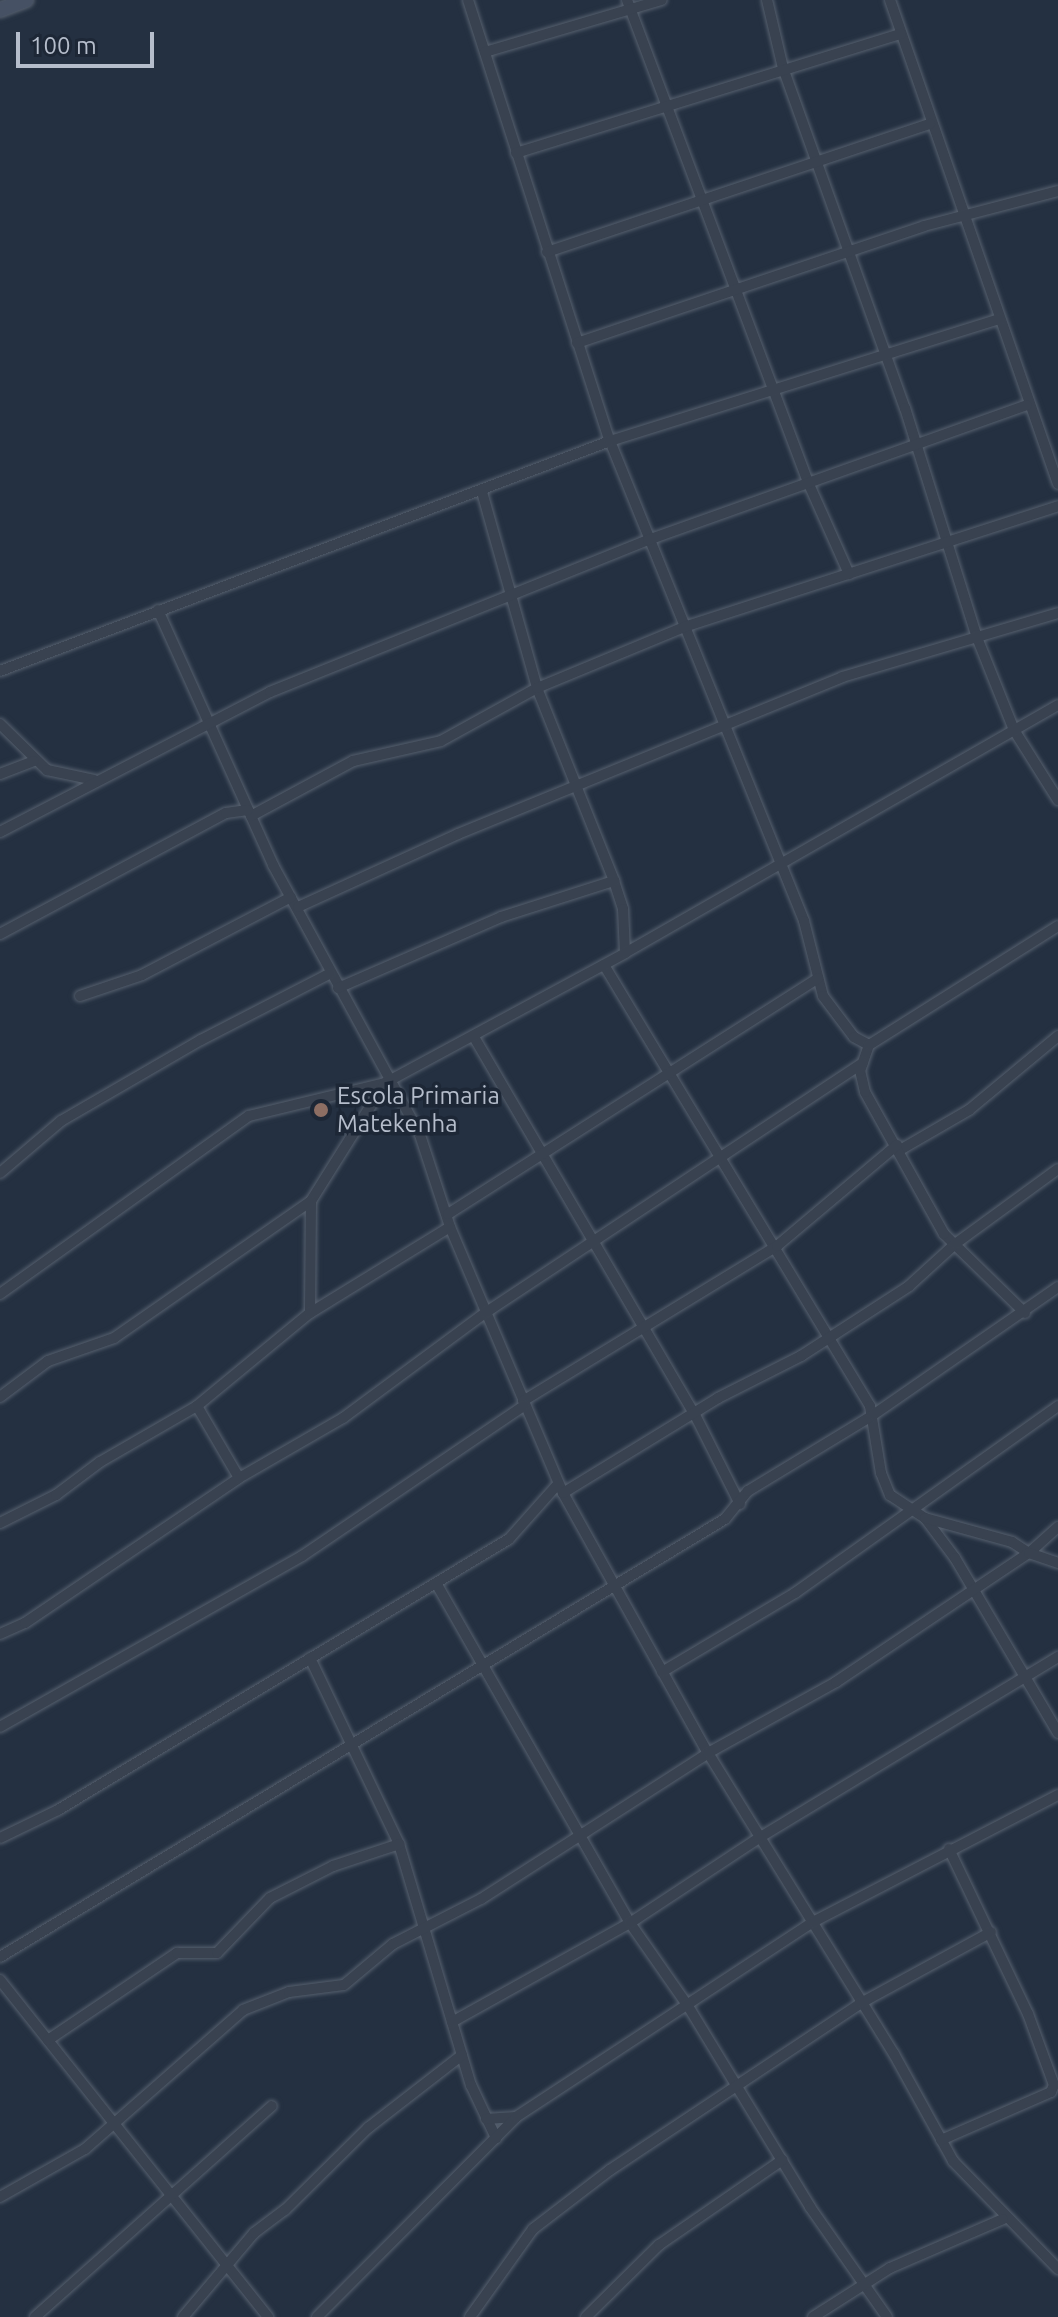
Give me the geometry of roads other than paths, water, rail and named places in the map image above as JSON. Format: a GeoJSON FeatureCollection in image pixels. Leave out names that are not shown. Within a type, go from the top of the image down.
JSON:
{"type":"FeatureCollection","features":[{"type":"Feature","properties":{"kind":"street"},"geometry":{"type":"LineString","coordinates":[[0,10],[26,0]]}},
{"type":"Feature","properties":{"kind":"street"},"geometry":{"type":"LineString","coordinates":[[468,0],[610,441],[804,921],[829,1010],[854,1037],[869,1045]]}},
{"type":"Feature","properties":{"kind":"street"},"geometry":{"type":"LineString","coordinates":[[485,52],[629,5],[662,0]]}},
{"type":"Feature","properties":{"kind":"street"},"geometry":{"type":"LineString","coordinates":[[767,0],[783,68],[917,443],[976,635],[1014,730],[1058,800]]}},
{"type":"Feature","properties":{"kind":"street"},"geometry":{"type":"LineString","coordinates":[[890,0],[1027,405],[1058,484]]}},
{"type":"Feature","properties":{"kind":"street"},"geometry":{"type":"LineString","coordinates":[[629,5],[669,107],[699,200],[738,289],[808,482],[849,574]]}},
{"type":"Feature","properties":{"kind":"street"},"geometry":{"type":"LineString","coordinates":[[516,153],[901,34]]}},
{"type":"Feature","properties":{"kind":"street"},"geometry":{"type":"LineString","coordinates":[[547,252],[930,124]]}},
{"type":"Feature","properties":{"kind":"street"},"geometry":{"type":"LineString","coordinates":[[577,343],[963,215],[1058,191]]}},
{"type":"Feature","properties":{"kind":"street"},"geometry":{"type":"LineString","coordinates":[[0,671],[482,492],[610,441],[772,386],[999,319]]}},
{"type":"Feature","properties":{"kind":"street"},"geometry":{"type":"LineString","coordinates":[[0,832],[207,721],[648,540],[1027,405]]}},
{"type":"Feature","properties":{"kind":"street"},"geometry":{"type":"LineString","coordinates":[[482,492],[537,688],[579,787],[623,909],[625,953]]}},
{"type":"Feature","properties":{"kind":"street"},"geometry":{"type":"LineString","coordinates":[[0,934],[34,921],[226,813],[250,813],[353,761],[441,741],[537,688],[684,627],[946,539],[1058,506]]}},
{"type":"Feature","properties":{"kind":"street"},"geometry":{"type":"LineString","coordinates":[[158,610],[291,897],[420,1135],[450,1227],[561,1489],[708,1753],[813,1922],[963,2176],[1003,2219],[1058,2269]]}},
{"type":"Feature","properties":{"kind":"street"},"geometry":{"type":"LineString","coordinates":[[298,907],[392,862],[724,729],[842,677],[1058,613]]}},
{"type":"Feature","properties":{"kind":"street"},"geometry":{"type":"LineString","coordinates":[[0,1294],[249,1116],[389,1081],[604,965],[779,862],[1058,705]]}},
{"type":"Feature","properties":{"kind":"street"},"geometry":{"type":"LineString","coordinates":[[0,724],[16,735],[34,761],[67,776],[94,780]]}},
{"type":"Feature","properties":{"kind":"street"},"geometry":{"type":"LineString","coordinates":[[0,774],[34,761]]}},
{"type":"Feature","properties":{"kind":"street"},"geometry":{"type":"LineString","coordinates":[[226,813],[238,787]]}},
{"type":"Feature","properties":{"kind":"street"},"geometry":{"type":"LineString","coordinates":[[338,988],[501,917],[614,881]]}},
{"type":"Feature","properties":{"kind":"street"},"geometry":{"type":"LineString","coordinates":[[80,996],[142,975],[291,897]]}},
{"type":"Feature","properties":{"kind":"street"},"geometry":{"type":"LineString","coordinates":[[1025,1313],[944,1234],[861,1085],[869,1045],[1058,926]]}},
{"type":"Feature","properties":{"kind":"street"},"geometry":{"type":"LineString","coordinates":[[604,965],[831,1335],[873,1415],[881,1473],[890,1495],[925,1518],[1012,1542],[1029,1553],[1058,1563]]}},
{"type":"Feature","properties":{"kind":"street"},"geometry":{"type":"LineString","coordinates":[[0,1173],[61,1121],[201,1040],[331,973]]}},
{"type":"Feature","properties":{"kind":"street"},"geometry":{"type":"LineString","coordinates":[[448,1214],[672,1075],[818,978]]}},
{"type":"Feature","properties":{"kind":"street"},"geometry":{"type":"LineString","coordinates":[[0,1727],[117,1665],[302,1556],[524,1403],[777,1246],[898,1147],[969,1110],[1058,1036]]}},
{"type":"Feature","properties":{"kind":"street"},"geometry":{"type":"LineString","coordinates":[[474,1037],[545,1155],[592,1244],[694,1413],[740,1504]]}},
{"type":"Feature","properties":{"kind":"street"},"geometry":{"type":"LineString","coordinates":[[0,1634],[25,1623],[239,1478],[343,1418],[485,1313],[723,1159],[863,1063]]}},
{"type":"Feature","properties":{"kind":"street"},"geometry":{"type":"LineString","coordinates":[[0,1397],[48,1361],[114,1338],[311,1201],[389,1081]]}},
{"type":"Feature","properties":{"kind":"street"},"geometry":{"type":"LineString","coordinates":[[0,1838],[58,1810],[509,1539],[561,1489],[831,1335],[909,1286],[955,1244],[1058,1169]]}},
{"type":"Feature","properties":{"kind":"street"},"geometry":{"type":"LineString","coordinates":[[310,1313],[311,1201]]}},
{"type":"Feature","properties":{"kind":"street"},"geometry":{"type":"LineString","coordinates":[[0,1523],[56,1495],[100,1462],[197,1406],[310,1313],[450,1227]]}},
{"type":"Feature","properties":{"kind":"street"},"geometry":{"type":"LineString","coordinates":[[0,1957],[725,1519],[748,1491],[873,1415],[1025,1313],[1058,1287]]}},
{"type":"Feature","properties":{"kind":"street"},"geometry":{"type":"LineString","coordinates":[[197,1406],[239,1478]]}},
{"type":"Feature","properties":{"kind":"street"},"geometry":{"type":"LineString","coordinates":[[662,1672],[795,1593],[1058,1406]]}},
{"type":"Feature","properties":{"kind":"street"},"geometry":{"type":"LineString","coordinates":[[925,1518],[1058,1733]]}},
{"type":"Feature","properties":{"kind":"street"},"geometry":{"type":"LineString","coordinates":[[0,2197],[85,2149],[243,2010],[289,1992],[344,1985],[393,1944],[481,1899],[708,1753],[836,1682],[974,1593],[1029,1553],[1058,1527]]}},
{"type":"Feature","properties":{"kind":"street"},"geometry":{"type":"LineString","coordinates":[[436,1583],[481,1669],[630,1923],[688,2006],[782,2160],[887,2317]]}},
{"type":"Feature","properties":{"kind":"street"},"geometry":{"type":"LineString","coordinates":[[452,2022],[630,1923],[759,1838],[1025,1680],[1058,1657]]}},
{"type":"Feature","properties":{"kind":"street"},"geometry":{"type":"LineString","coordinates":[[310,1658],[399,1844],[427,1927],[462,2055],[496,2138]]}},
{"type":"Feature","properties":{"kind":"street"},"geometry":{"type":"LineString","coordinates":[[317,2317],[516,2117],[813,1922],[1058,1795]]}},
{"type":"Feature","properties":{"kind":"street"},"geometry":{"type":"LineString","coordinates":[[48,2040],[177,1953],[217,1953],[270,1898],[333,1866],[399,1844]]}},
{"type":"Feature","properties":{"kind":"street"},"geometry":{"type":"LineString","coordinates":[[941,2140],[1054,2089],[1028,2014],[949,1849]]}},
{"type":"Feature","properties":{"kind":"street"},"geometry":{"type":"LineString","coordinates":[[470,2317],[533,2229],[610,2170],[861,2003],[991,1932]]}},
{"type":"Feature","properties":{"kind":"street"},"geometry":{"type":"LineString","coordinates":[[0,1980],[116,2122],[268,2317]]}},
{"type":"Feature","properties":{"kind":"street"},"geometry":{"type":"LineString","coordinates":[[183,2317],[226,2265],[368,2128],[462,2055]]}},
{"type":"Feature","properties":{"kind":"street"},"geometry":{"type":"LineString","coordinates":[[35,2317],[170,2192],[272,2106]]}},
{"type":"Feature","properties":{"kind":"street"},"geometry":{"type":"LineString","coordinates":[[486,2119],[516,2117]]}},
{"type":"Feature","properties":{"kind":"street"},"geometry":{"type":"LineString","coordinates":[[586,2317],[659,2245],[782,2160]]}},
{"type":"Feature","properties":{"kind":"street"},"geometry":{"type":"LineString","coordinates":[[813,2317],[865,2287],[890,2268],[1003,2219]]}},
{"type":"Feature","properties":{"kind":"place","name":"Escola Primaria Matekenha"},"geometry":{"type":"Point","coordinates":[321,1110]}}]}
